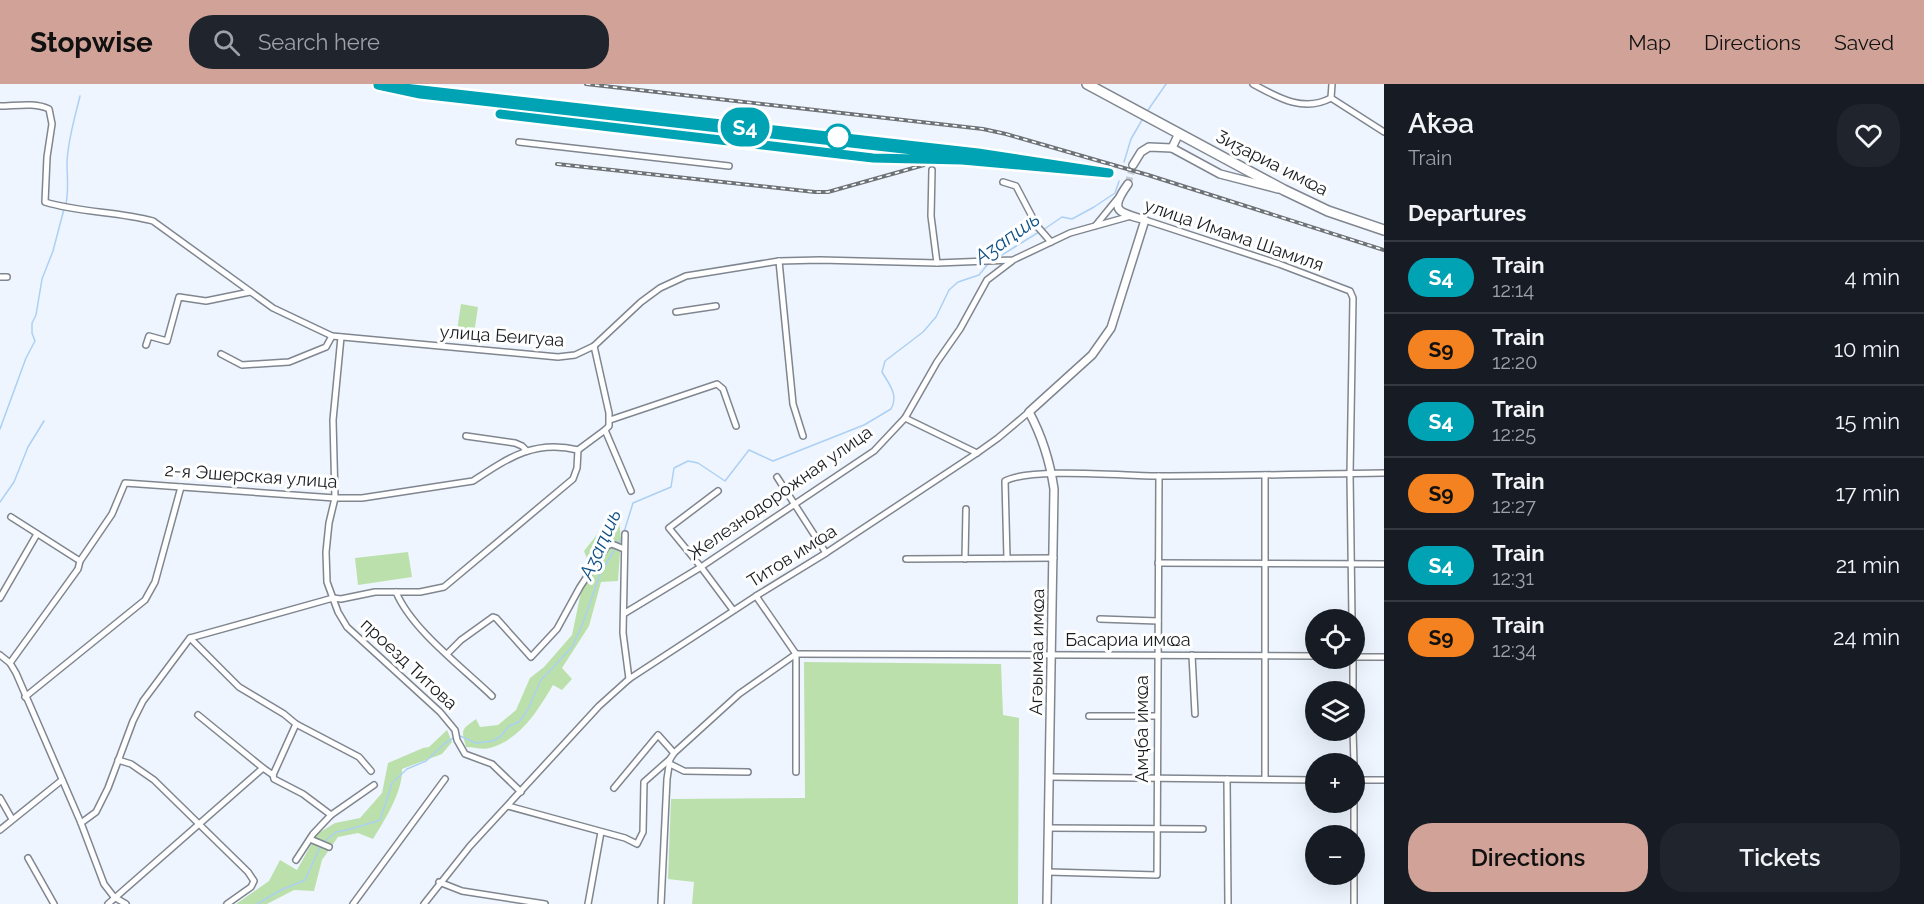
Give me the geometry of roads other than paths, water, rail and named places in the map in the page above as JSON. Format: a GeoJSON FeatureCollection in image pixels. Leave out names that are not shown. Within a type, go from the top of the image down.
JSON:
{"type":"FeatureCollection","features":[{"type":"Feature","properties":{"kind":"highway","name":"Ӡиӡариа имҩа"},"geometry":{"type":"LineString","coordinates":[[1092,85],[1284,190],[1328,211],[1384,230]]}},
{"type":"Feature","properties":{"kind":"street"},"geometry":{"type":"LineString","coordinates":[[1253,84],[1284,101],[1308,104],[1331,98],[1384,132]]}},
{"type":"Feature","properties":{"kind":"street"},"geometry":{"type":"LineString","coordinates":[[1331,98],[1332,84]]}},
{"type":"Feature","properties":{"kind":"street","name":"улица Беигуаа"},"geometry":{"type":"LineString","coordinates":[[0,106],[43,106],[49,109],[52,124],[47,157],[45,202],[68,209],[136,216],[153,221],[273,308],[332,336],[558,357],[575,355],[594,346],[640,302],[660,288],[686,276],[779,261],[937,263],[1000,261]]}},
{"type":"Feature","properties":{"kind":"street"},"geometry":{"type":"LineString","coordinates":[[1172,148],[1179,133]]}},
{"type":"Feature","properties":{"kind":"street"},"geometry":{"type":"LineString","coordinates":[[519,142],[729,166]]}},
{"type":"Feature","properties":{"kind":"street"},"geometry":{"type":"LineString","coordinates":[[1133,165],[1141,152],[1149,147],[1172,148],[1220,174],[1284,190]]}},
{"type":"Feature","properties":{"kind":"street"},"geometry":{"type":"LineString","coordinates":[[932,170],[931,216],[937,263]]}},
{"type":"Feature","properties":{"kind":"street"},"geometry":{"type":"LineString","coordinates":[[1003,182],[1016,186],[1037,226],[1049,239]]}},
{"type":"Feature","properties":{"kind":"street"},"geometry":{"type":"LineString","coordinates":[[1095,227],[1128,184]]}},
{"type":"Feature","properties":{"kind":"street"},"geometry":{"type":"LineString","coordinates":[[1118,198],[1118,209],[1122,214],[1131,216]]}},
{"type":"Feature","properties":{"kind":"street","name":"улица Имама Шамиля"},"geometry":{"type":"LineString","coordinates":[[1000,261],[1013,260],[1049,239],[1131,216],[1279,264],[1350,291],[1353,298],[1350,474]]}},
{"type":"Feature","properties":{"kind":"street","name":"Титов имҩа"},"geometry":{"type":"LineString","coordinates":[[424,904],[439,882],[470,846],[599,706],[629,679],[977,453],[1029,412],[1092,354],[1111,328],[1145,220]]}},
{"type":"Feature","properties":{"kind":"street","name":"Железнодорожная улица"},"geometry":{"type":"LineString","coordinates":[[625,613],[701,567],[874,451],[906,418],[940,356],[960,329],[987,280],[1013,260]]}},
{"type":"Feature","properties":{"kind":"street"},"geometry":{"type":"LineString","coordinates":[[779,261],[793,404],[803,436]]}},
{"type":"Feature","properties":{"kind":"street"},"geometry":{"type":"LineString","coordinates":[[146,345],[149,336],[167,341],[179,297],[206,300],[250,292]]}},
{"type":"Feature","properties":{"kind":"street"},"geometry":{"type":"LineString","coordinates":[[676,312],[716,306]]}},
{"type":"Feature","properties":{"kind":"street"},"geometry":{"type":"LineString","coordinates":[[221,354],[242,365],[289,362],[326,347],[332,336]]}},
{"type":"Feature","properties":{"kind":"street","name":"проезд Титова"},"geometry":{"type":"LineString","coordinates":[[341,337],[334,389],[335,498],[329,523],[326,552],[327,582],[333,598],[347,627],[440,712],[455,730],[457,740],[465,754],[492,764],[521,792]]}},
{"type":"Feature","properties":{"kind":"street"},"geometry":{"type":"LineString","coordinates":[[81,823],[96,812],[143,701],[190,638],[333,598],[341,600],[375,592],[420,592],[444,586],[573,479],[577,468],[578,450],[605,430],[610,420],[594,346]]}},
{"type":"Feature","properties":{"kind":"street"},"geometry":{"type":"LineString","coordinates":[[610,420],[717,384],[723,389],[736,426]]}},
{"type":"Feature","properties":{"kind":"street","name":"Агәымаа имҩа"},"geometry":{"type":"LineString","coordinates":[[1029,412],[1052,474],[1054,489],[1047,900]]}},
{"type":"Feature","properties":{"kind":"street"},"geometry":{"type":"LineString","coordinates":[[906,418],[977,453]]}},
{"type":"Feature","properties":{"kind":"street"},"geometry":{"type":"LineString","coordinates":[[605,430],[631,491]]}},
{"type":"Feature","properties":{"kind":"street"},"geometry":{"type":"LineString","coordinates":[[466,436],[515,442],[527,452]]}},
{"type":"Feature","properties":{"kind":"street","name":"2-я Эшерская улица"},"geometry":{"type":"LineString","coordinates":[[10,663],[78,568],[80,561],[112,514],[125,483],[362,498],[473,482],[488,471],[537,447],[562,446],[578,450]]}},
{"type":"Feature","properties":{"kind":"street"},"geometry":{"type":"LineString","coordinates":[[1007,558],[1005,481],[1013,477],[1052,474],[1159,476],[1384,473]]}},
{"type":"Feature","properties":{"kind":"street"},"geometry":{"type":"LineString","coordinates":[[1265,474],[1265,779]]}},
{"type":"Feature","properties":{"kind":"street"},"geometry":{"type":"LineString","coordinates":[[1350,474],[1352,609]]}},
{"type":"Feature","properties":{"kind":"street","name":"Амҷба имҩа"},"geometry":{"type":"LineString","coordinates":[[1048,872],[1157,875],[1159,476]]}},
{"type":"Feature","properties":{"kind":"street"},"geometry":{"type":"LineString","coordinates":[[777,477],[826,553]]}},
{"type":"Feature","properties":{"kind":"street"},"geometry":{"type":"LineString","coordinates":[[26,698],[145,600],[154,582],[181,487]]}},
{"type":"Feature","properties":{"kind":"street"},"geometry":{"type":"LineString","coordinates":[[718,491],[669,528],[733,610]]}},
{"type":"Feature","properties":{"kind":"street"},"geometry":{"type":"LineString","coordinates":[[965,559],[966,509]]}},
{"type":"Feature","properties":{"kind":"street"},"geometry":{"type":"LineString","coordinates":[[11,517],[80,561]]}},
{"type":"Feature","properties":{"kind":"street"},"geometry":{"type":"LineString","coordinates":[[0,598],[37,534]]}},
{"type":"Feature","properties":{"kind":"street"},"geometry":{"type":"LineString","coordinates":[[625,534],[622,549],[624,651],[629,679]]}},
{"type":"Feature","properties":{"kind":"street"},"geometry":{"type":"LineString","coordinates":[[447,654],[461,640],[493,617],[531,657],[557,628],[580,586],[607,546],[614,545],[622,549]]}},
{"type":"Feature","properties":{"kind":"street"},"geometry":{"type":"LineString","coordinates":[[906,559],[1054,558]]}},
{"type":"Feature","properties":{"kind":"street"},"geometry":{"type":"LineString","coordinates":[[1158,563],[1384,564]]}},
{"type":"Feature","properties":{"kind":"street"},"geometry":{"type":"LineString","coordinates":[[396,592],[401,604],[418,626],[492,696]]}},
{"type":"Feature","properties":{"kind":"street"},"geometry":{"type":"LineString","coordinates":[[756,596],[796,654],[796,772]]}},
{"type":"Feature","properties":{"kind":"street"},"geometry":{"type":"LineString","coordinates":[[1100,619],[1158,621]]}},
{"type":"Feature","properties":{"kind":"street"},"geometry":{"type":"LineString","coordinates":[[190,638],[239,687],[284,714],[296,724],[359,757],[371,771]]}},
{"type":"Feature","properties":{"kind":"street"},"geometry":{"type":"LineString","coordinates":[[508,806],[625,838],[637,844],[643,832],[644,782],[739,694],[796,654]]}},
{"type":"Feature","properties":{"kind":"street","name":"Басариа имҩа"},"geometry":{"type":"LineString","coordinates":[[796,654],[1305,656]]}},
{"type":"Feature","properties":{"kind":"street"},"geometry":{"type":"LineString","coordinates":[[0,655],[10,663],[26,698],[81,823],[104,884],[114,897],[126,904]]}},
{"type":"Feature","properties":{"kind":"street"},"geometry":{"type":"LineString","coordinates":[[1192,655],[1195,714]]}},
{"type":"Feature","properties":{"kind":"street"},"geometry":{"type":"LineString","coordinates":[[1365,658],[1384,657]]}},
{"type":"Feature","properties":{"kind":"street"},"geometry":{"type":"LineString","coordinates":[[198,715],[273,775],[274,779],[303,794],[331,815]]}},
{"type":"Feature","properties":{"kind":"street"},"geometry":{"type":"LineString","coordinates":[[1089,716],[1157,716]]}},
{"type":"Feature","properties":{"kind":"street"},"geometry":{"type":"LineString","coordinates":[[273,775],[296,724]]}},
{"type":"Feature","properties":{"kind":"street"},"geometry":{"type":"LineString","coordinates":[[614,788],[658,735],[671,759],[684,771],[748,771]]}},
{"type":"Feature","properties":{"kind":"street"},"geometry":{"type":"LineString","coordinates":[[661,904],[663,848],[671,759]]}},
{"type":"Feature","properties":{"kind":"street"},"geometry":{"type":"LineString","coordinates":[[118,760],[141,770],[241,864],[254,881],[251,887],[227,904]]}},
{"type":"Feature","properties":{"kind":"street"},"geometry":{"type":"LineString","coordinates":[[108,904],[263,768]]}},
{"type":"Feature","properties":{"kind":"street"},"geometry":{"type":"LineString","coordinates":[[1049,777],[1305,780]]}},
{"type":"Feature","properties":{"kind":"street"},"geometry":{"type":"LineString","coordinates":[[353,904],[445,779]]}},
{"type":"Feature","properties":{"kind":"street"},"geometry":{"type":"LineString","coordinates":[[1227,779],[1228,904]]}},
{"type":"Feature","properties":{"kind":"street"},"geometry":{"type":"LineString","coordinates":[[0,830],[62,780]]}},
{"type":"Feature","properties":{"kind":"street"},"geometry":{"type":"LineString","coordinates":[[1365,780],[1384,780]]}},
{"type":"Feature","properties":{"kind":"street"},"geometry":{"type":"LineString","coordinates":[[296,860],[310,839],[331,815],[374,785]]}},
{"type":"Feature","properties":{"kind":"street"},"geometry":{"type":"LineString","coordinates":[[0,798],[12,819]]}},
{"type":"Feature","properties":{"kind":"street"},"geometry":{"type":"LineString","coordinates":[[1049,828],[1203,829]]}},
{"type":"Feature","properties":{"kind":"street"},"geometry":{"type":"LineString","coordinates":[[588,904],[601,832]]}},
{"type":"Feature","properties":{"kind":"street"},"geometry":{"type":"LineString","coordinates":[[310,839],[329,848]]}},
{"type":"Feature","properties":{"kind":"street"},"geometry":{"type":"LineString","coordinates":[[28,858],[54,904]]}},
{"type":"Feature","properties":{"kind":"street"},"geometry":{"type":"LineString","coordinates":[[439,882],[462,891],[545,904]]}},
{"type":"Feature","properties":{"kind":"street"},"geometry":{"type":"LineString","coordinates":[[1354,885],[1354,904]]}},
{"type":"Feature","properties":{"kind":"waterway","name":"Аӡаԥшь"},"geometry":{"type":"LineString","coordinates":[[1146,113],[1166,84]]}},
{"type":"Feature","properties":{"kind":"waterway"},"geometry":{"type":"LineString","coordinates":[[66,204],[68,153],[80,96]]}},
{"type":"Feature","properties":{"kind":"waterway","name":"Аӡаԥшь"},"geometry":{"type":"LineString","coordinates":[[1124,162],[1131,139],[1142,120]]}},
{"type":"Feature","properties":{"kind":"waterway","name":"Аӡаԥшь"},"geometry":{"type":"LineString","coordinates":[[1043,230],[1062,217],[1072,219],[1094,207],[1115,193],[1119,181]]}},
{"type":"Feature","properties":{"kind":"waterway"},"geometry":{"type":"LineString","coordinates":[[0,429],[26,358],[35,341],[32,323],[36,315],[42,279],[53,251],[64,209]]}},
{"type":"Feature","properties":{"kind":"waterway","name":"Аӡаԥшь"},"geometry":{"type":"LineString","coordinates":[[997,258],[1039,232]]}},
{"type":"Feature","properties":{"kind":"waterway","name":"Аӡаԥшь"},"geometry":{"type":"LineString","coordinates":[[624,532],[633,503],[671,487],[674,468],[688,461],[698,463],[725,481],[749,450],[773,461],[864,425],[891,409],[894,394],[882,372],[885,361],[923,332],[936,317],[949,290],[958,282],[979,275],[988,264]]}},
{"type":"Feature","properties":{"kind":"waterway"},"geometry":{"type":"LineString","coordinates":[[0,502],[14,482],[28,447],[44,421]]}},
{"type":"Feature","properties":{"kind":"waterway","name":"Аӡаԥшь"},"geometry":{"type":"LineString","coordinates":[[460,736],[476,743],[493,741],[501,736],[509,726],[519,722],[527,711],[541,680],[572,647],[600,574],[622,537]]}},
{"type":"Feature","properties":{"kind":"waterway","name":"Аӡаԥшь"},"geometry":{"type":"LineString","coordinates":[[325,841],[336,832],[380,820],[392,783],[407,769],[426,761],[455,737]]}},
{"type":"Feature","properties":{"kind":"waterway","name":"Аӡаԥшь"},"geometry":{"type":"LineString","coordinates":[[257,904],[305,880],[321,845]]}},
{"type":"Feature","properties":{"kind":"tunnel"},"geometry":{"type":"LineString","coordinates":[[1128,184],[1133,165]]}},
{"type":"Feature","properties":{"kind":"railway"},"geometry":{"type":"LineString","coordinates":[[374,84],[978,153],[1109,173]]}},
{"type":"Feature","properties":{"kind":"railway"},"geometry":{"type":"LineString","coordinates":[[586,84],[983,129],[1148,175],[1384,250]]}},
{"type":"Feature","properties":{"kind":"railway"},"geometry":{"type":"LineString","coordinates":[[500,114],[873,158],[962,160],[1007,165]]}},
{"type":"Feature","properties":{"kind":"railway"},"geometry":{"type":"LineString","coordinates":[[557,164],[815,192],[828,192],[924,165]]}},
{"type":"Feature","properties":{"kind":"train","name":"S4"},"geometry":{"type":"LineString","coordinates":[[500,114],[873,158],[962,160],[1109,173],[978,153],[378,85],[420,94],[983,158]]}}]}
